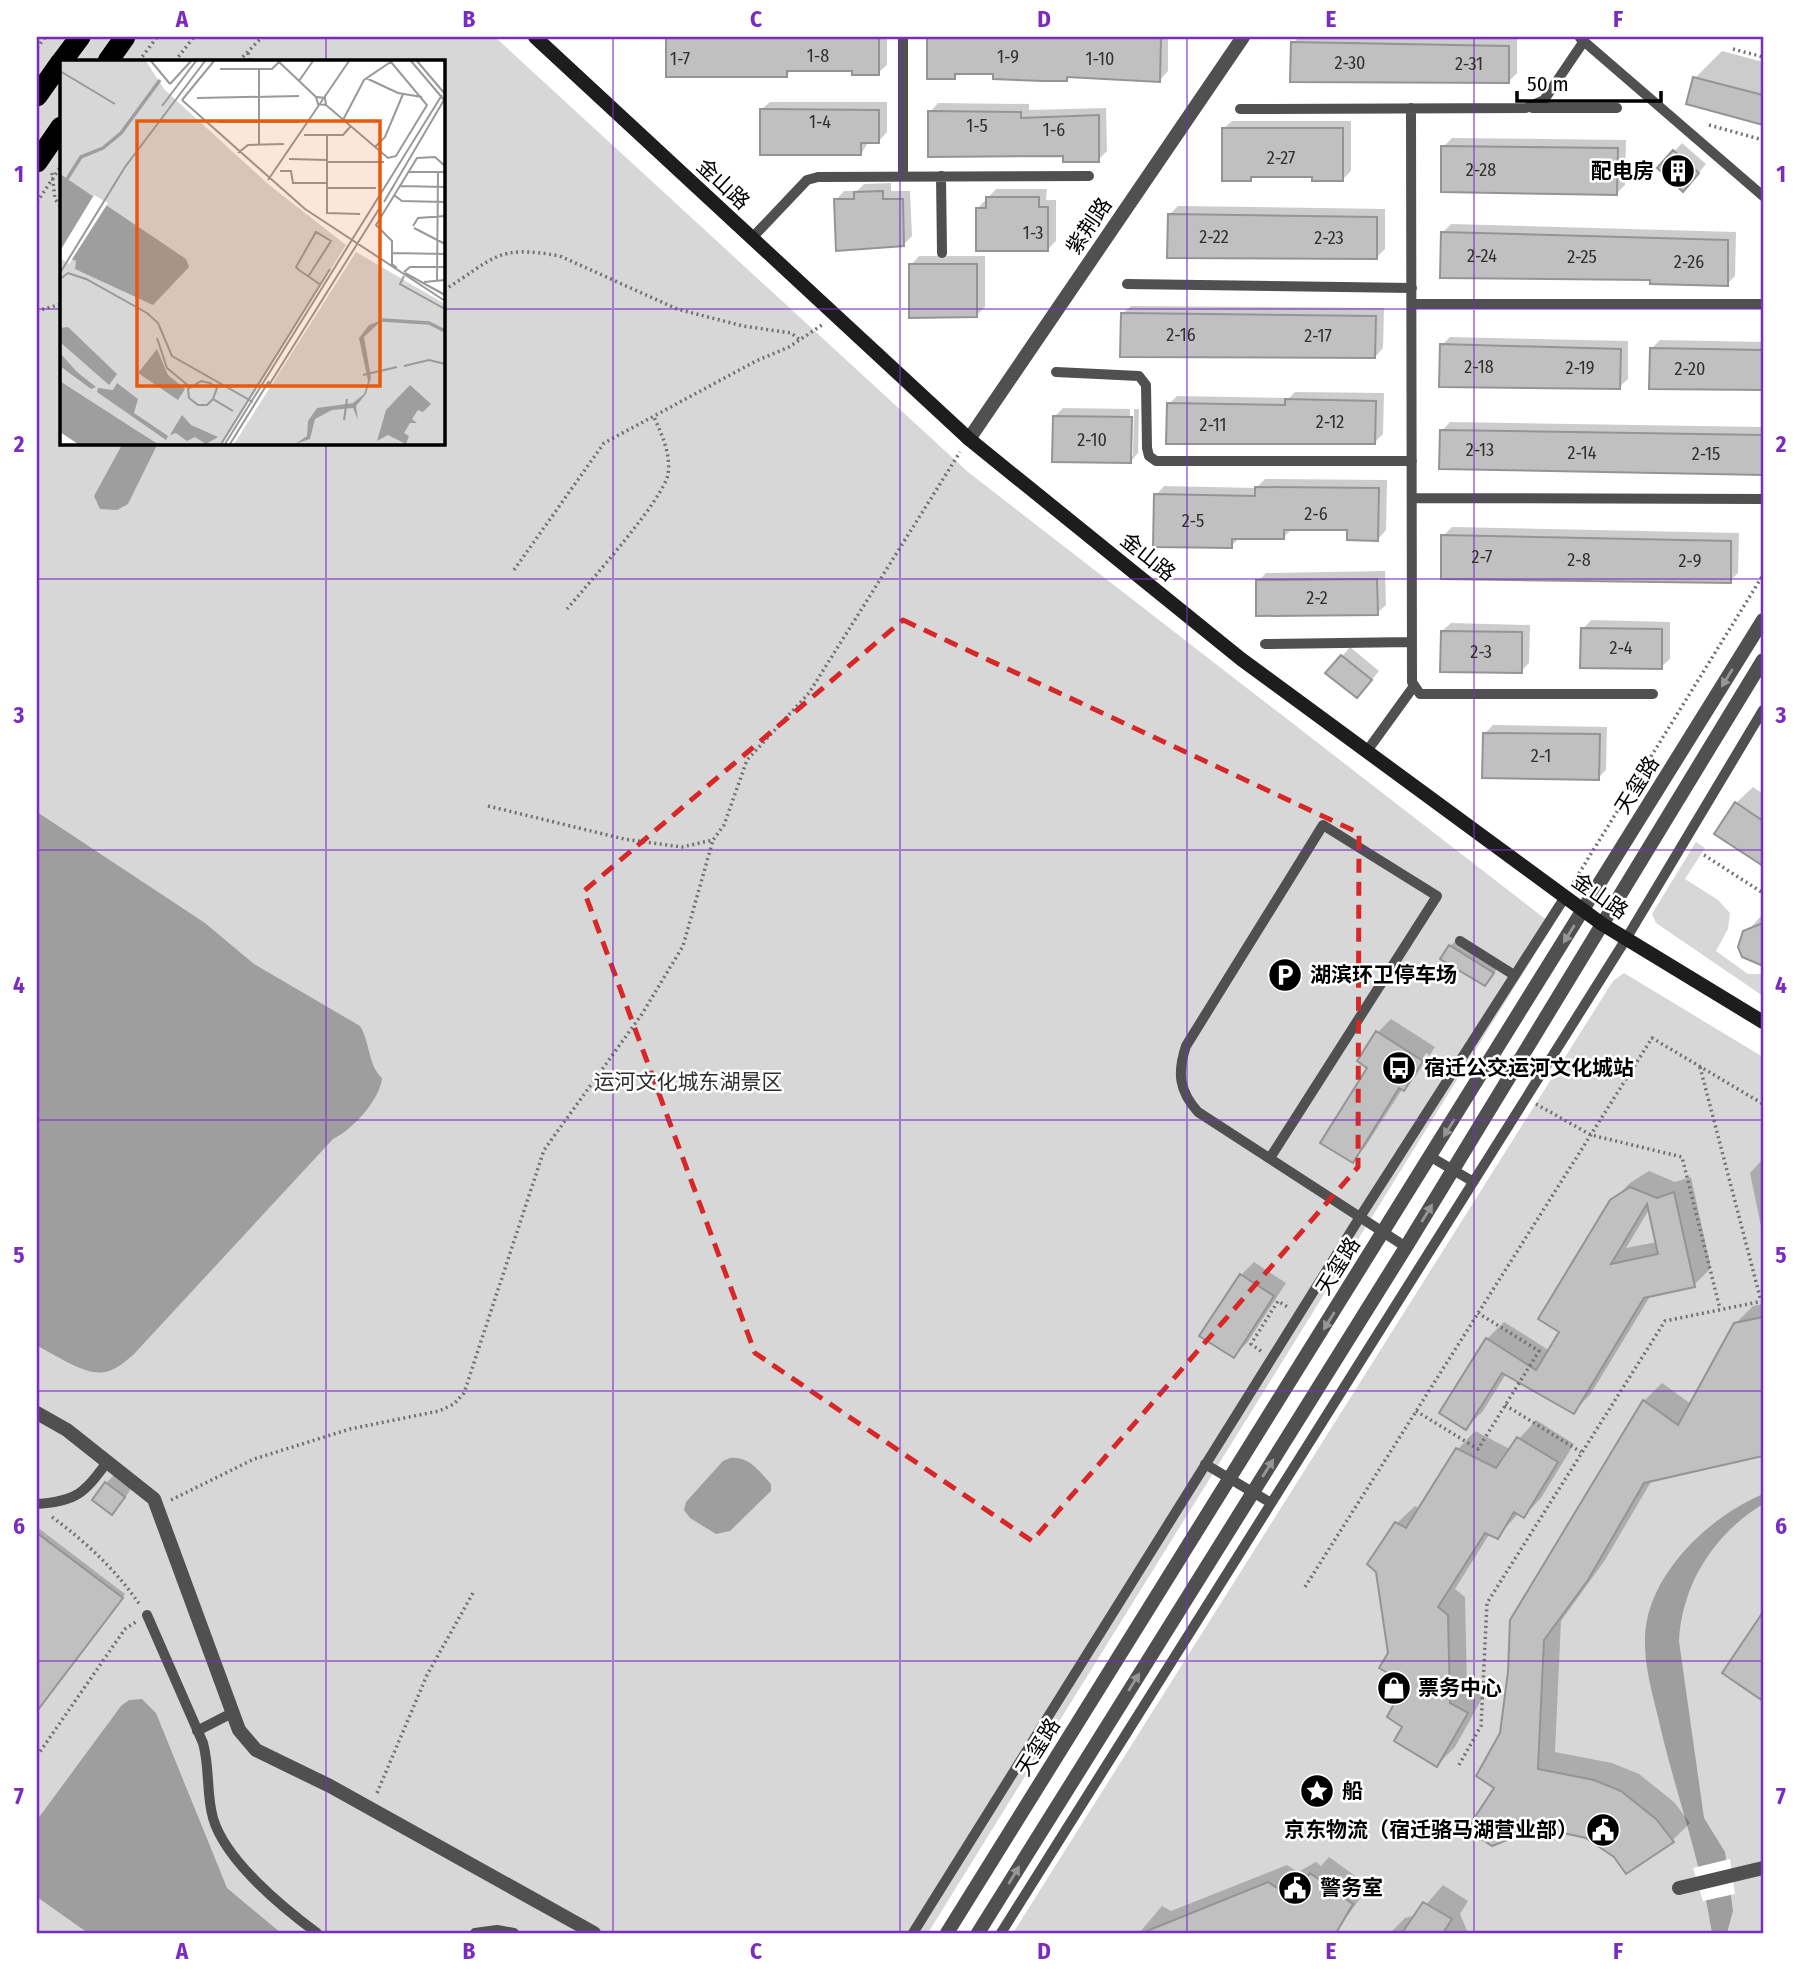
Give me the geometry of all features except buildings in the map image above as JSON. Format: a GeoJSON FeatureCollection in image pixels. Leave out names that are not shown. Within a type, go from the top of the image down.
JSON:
{"type":"FeatureCollection","features":[{"type":"Feature","properties":{"kind":"highway"},"geometry":{"type":"LineString","coordinates":[[63,60],[79,37]]}},
{"type":"Feature","properties":{"kind":"highway"},"geometry":{"type":"LineString","coordinates":[[109,60],[125,37]]}},
{"type":"Feature","properties":{"kind":"highway"},"geometry":{"type":"LineString","coordinates":[[37,96],[60,65]]}},
{"type":"Feature","properties":{"kind":"highway"},"geometry":{"type":"LineString","coordinates":[[46,162],[60,129]]}},
{"type":"Feature","properties":{"kind":"street","name":"金山路"},"geometry":{"type":"LineString","coordinates":[[538,37],[751,239],[969,439],[1241,659],[1602,924],[1763,1022]]}},
{"type":"Feature","properties":{"kind":"street","name":"紫荆路"},"geometry":{"type":"LineString","coordinates":[[969,439],[1244,37]]}},
{"type":"Feature","properties":{"kind":"street","name":"天玺路"},"geometry":{"type":"LineString","coordinates":[[947,1933],[1584,911],[1759,637],[1763,620]]}},
{"type":"Feature","properties":{"kind":"street","name":"天玺路"},"geometry":{"type":"LineString","coordinates":[[978,1933],[1406,1247],[1763,660]]}},
{"type":"Feature","properties":{"kind":"street"},"geometry":{"type":"LineString","coordinates":[[37,1413],[67,1430],[154,1499],[232,1713],[239,1730],[256,1750],[371,1808],[594,1933]]}},
{"type":"Feature","properties":{"kind":"street"},"geometry":{"type":"LineString","coordinates":[[1679,1888],[1763,1868]]}},
{"type":"Feature","properties":{"kind":"lane"},"geometry":{"type":"LineString","coordinates":[[902,176],[903,37]]}},
{"type":"Feature","properties":{"kind":"lane"},"geometry":{"type":"LineString","coordinates":[[1526,108],[1544,100],[1581,39],[1763,195]]}},
{"type":"Feature","properties":{"kind":"lane"},"geometry":{"type":"LineString","coordinates":[[1411,108],[1412,682],[1420,695],[1653,694]]}},
{"type":"Feature","properties":{"kind":"lane"},"geometry":{"type":"LineString","coordinates":[[1240,109],[1617,108]]}},
{"type":"Feature","properties":{"kind":"lane"},"geometry":{"type":"LineString","coordinates":[[751,239],[807,180],[902,176],[1089,176]]}},
{"type":"Feature","properties":{"kind":"lane"},"geometry":{"type":"LineString","coordinates":[[941,176],[942,253]]}},
{"type":"Feature","properties":{"kind":"lane"},"geometry":{"type":"LineString","coordinates":[[1128,284],[1412,288]]}},
{"type":"Feature","properties":{"kind":"lane"},"geometry":{"type":"LineString","coordinates":[[1412,304],[1763,304]]}},
{"type":"Feature","properties":{"kind":"lane"},"geometry":{"type":"LineString","coordinates":[[1056,372],[1139,376],[1146,385],[1147,448],[1149,456],[1156,461],[1412,461]]}},
{"type":"Feature","properties":{"kind":"lane"},"geometry":{"type":"LineString","coordinates":[[1412,498],[1763,499]]}},
{"type":"Feature","properties":{"kind":"lane"},"geometry":{"type":"LineString","coordinates":[[1265,644],[1412,642]]}},
{"type":"Feature","properties":{"kind":"lane"},"geometry":{"type":"LineString","coordinates":[[1367,751],[1415,686]]}},
{"type":"Feature","properties":{"kind":"lane"},"geometry":{"type":"LineString","coordinates":[[1001,1933],[1626,939],[1763,709]]}},
{"type":"Feature","properties":{"kind":"lane"},"geometry":{"type":"LineString","coordinates":[[1270,1158],[1437,896],[1323,825],[1186,1046],[1181,1061],[1180,1084],[1198,1112],[1406,1247]]}},
{"type":"Feature","properties":{"kind":"lane"},"geometry":{"type":"LineString","coordinates":[[913,1933],[1360,1217],[1565,897]]}},
{"type":"Feature","properties":{"kind":"lane"},"geometry":{"type":"LineString","coordinates":[[1460,941],[1514,975]]}},
{"type":"Feature","properties":{"kind":"lane"},"geometry":{"type":"LineString","coordinates":[[1431,1157],[1472,1181]]}},
{"type":"Feature","properties":{"kind":"lane"},"geometry":{"type":"LineString","coordinates":[[37,1504],[64,1502],[85,1492],[108,1461]]}},
{"type":"Feature","properties":{"kind":"lane"},"geometry":{"type":"LineString","coordinates":[[1205,1464],[1271,1503]]}},
{"type":"Feature","properties":{"kind":"lane"},"geometry":{"type":"LineString","coordinates":[[147,1615],[208,1761],[209,1798],[218,1835],[251,1874],[317,1933]]}},
{"type":"Feature","properties":{"kind":"lane"},"geometry":{"type":"LineString","coordinates":[[197,1731],[232,1713]]}},
{"type":"Feature","properties":{"kind":"lane"},"geometry":{"type":"LineString","coordinates":[[474,1933],[497,1930],[514,1933]]}},
{"type":"Feature","properties":{"kind":"path"},"geometry":{"type":"LineString","coordinates":[[37,48],[45,37]]}},
{"type":"Feature","properties":{"kind":"path"},"geometry":{"type":"LineString","coordinates":[[140,60],[157,37]]}},
{"type":"Feature","properties":{"kind":"path"},"geometry":{"type":"LineString","coordinates":[[176,60],[194,37]]}},
{"type":"Feature","properties":{"kind":"path"},"geometry":{"type":"LineString","coordinates":[[240,60],[262,37]]}},
{"type":"Feature","properties":{"kind":"path"},"geometry":{"type":"LineString","coordinates":[[1733,49],[1763,57]]}},
{"type":"Feature","properties":{"kind":"path"},"geometry":{"type":"LineString","coordinates":[[248,52],[250,60]]}},
{"type":"Feature","properties":{"kind":"path"},"geometry":{"type":"LineString","coordinates":[[1709,125],[1763,139]]}},
{"type":"Feature","properties":{"kind":"path"},"geometry":{"type":"LineString","coordinates":[[46,162],[52,170],[53,191],[60,205]]}},
{"type":"Feature","properties":{"kind":"path"},"geometry":{"type":"LineString","coordinates":[[37,201],[60,167]]}},
{"type":"Feature","properties":{"kind":"path"},"geometry":{"type":"LineString","coordinates":[[444,290],[467,276],[481,262],[498,254],[548,253],[572,261],[677,309],[705,318],[791,333],[800,340]]}},
{"type":"Feature","properties":{"kind":"path"},"geometry":{"type":"LineString","coordinates":[[37,311],[60,304]]}},
{"type":"Feature","properties":{"kind":"path"},"geometry":{"type":"LineString","coordinates":[[514,570],[604,443],[800,340],[835,316]]}},
{"type":"Feature","properties":{"kind":"path"},"geometry":{"type":"LineString","coordinates":[[567,608],[616,552],[668,477],[666,446],[654,417]]}},
{"type":"Feature","properties":{"kind":"path"},"geometry":{"type":"LineString","coordinates":[[157,1506],[254,1459],[350,1429],[439,1411],[454,1404],[464,1393],[544,1150],[642,1014],[683,946],[713,839],[724,825],[747,760],[809,693],[862,613],[926,503],[969,439]]}},
{"type":"Feature","properties":{"kind":"path"},"geometry":{"type":"LineString","coordinates":[[1565,897],[1763,576]]}},
{"type":"Feature","properties":{"kind":"path"},"geometry":{"type":"LineString","coordinates":[[488,806],[624,839],[682,847],[713,839]]}},
{"type":"Feature","properties":{"kind":"path"},"geometry":{"type":"LineString","coordinates":[[1704,855],[1763,893]]}},
{"type":"Feature","properties":{"kind":"path"},"geometry":{"type":"LineString","coordinates":[[1305,1587],[1652,1038],[1763,1104]]}},
{"type":"Feature","properties":{"kind":"path"},"geometry":{"type":"LineString","coordinates":[[1459,1765],[1481,1726],[1487,1603],[1665,1321],[1762,1301],[1700,1067]]}},
{"type":"Feature","properties":{"kind":"path"},"geometry":{"type":"LineString","coordinates":[[1524,1098],[1591,1135],[1682,1157],[1720,1310]]}},
{"type":"Feature","properties":{"kind":"path"},"geometry":{"type":"LineString","coordinates":[[1272,1358],[1251,1344],[1278,1301],[1299,1314]]}},
{"type":"Feature","properties":{"kind":"path"},"geometry":{"type":"LineString","coordinates":[[1416,1411],[1478,1449],[1539,1351],[1478,1313]]}},
{"type":"Feature","properties":{"kind":"path"},"geometry":{"type":"LineString","coordinates":[[1505,1405],[1581,1452]]}},
{"type":"Feature","properties":{"kind":"path"},"geometry":{"type":"LineString","coordinates":[[37,1756],[125,1629],[147,1615],[123,1580],[84,1541],[46,1512]]}},
{"type":"Feature","properties":{"kind":"path"},"geometry":{"type":"LineString","coordinates":[[371,1808],[427,1675],[473,1592]]}},
{"type":"Feature","properties":{"kind":"highlighted area"},"geometry":{"type":"Polygon","coordinates":[[[903,620],[1359,833],[1358,1167],[1032,1541],[755,1353],[584,891],[903,620]]]}},
{"type":"Feature","properties":{"kind":"green space","name":"运河文化城东湖景区"},"geometry":{"type":"Polygon","coordinates":[[[37,37],[495,37],[968,472],[1553,925],[928,1933],[37,1933],[37,37]]]}},
{"type":"Feature","properties":{"kind":"green space"},"geometry":{"type":"Polygon","coordinates":[[[1696,842],[1705,848],[1685,879],[1718,900],[1730,913],[1728,929],[1716,951],[1748,974],[1763,974],[1763,996],[1656,923],[1652,914],[1696,842]]]}},
{"type":"Feature","properties":{"kind":"green space"},"geometry":{"type":"Polygon","coordinates":[[[1624,973],[1763,1057],[1763,1933],[1013,1933],[1613,981],[1624,973]]]}},
{"type":"Feature","properties":{"kind":"shaded area"},"geometry":{"type":"Polygon","coordinates":[[[122,444],[158,444],[128,504],[117,510],[100,509],[94,496],[122,444]]]}},
{"type":"Feature","properties":{"kind":"shaded area"},"geometry":{"type":"Polygon","coordinates":[[[37,812],[205,923],[254,964],[360,1026],[374,1067],[382,1078],[371,1105],[356,1122],[333,1139],[134,1354],[105,1372],[79,1368],[37,1346],[37,812]]]}},
{"type":"Feature","properties":{"kind":"shaded area"},"geometry":{"type":"Polygon","coordinates":[[[730,1458],[743,1459],[753,1465],[771,1484],[771,1491],[730,1531],[716,1534],[690,1518],[684,1510],[686,1502],[723,1461],[730,1458]]]}},
{"type":"Feature","properties":{"kind":"shaded area"},"geometry":{"type":"Polygon","coordinates":[[[1763,1494],[1763,1504],[1730,1530],[1704,1562],[1686,1600],[1681,1620],[1679,1641],[1704,1818],[1725,1852],[1733,1911],[1727,1933],[1712,1933],[1701,1879],[1651,1688],[1645,1639],[1648,1615],[1656,1593],[1684,1551],[1722,1517],[1763,1494]]]}},
{"type":"Feature","properties":{"kind":"shaded area"},"geometry":{"type":"Polygon","coordinates":[[[142,1699],[156,1713],[227,1888],[281,1933],[88,1933],[37,1897],[37,1820],[121,1706],[129,1700],[142,1699]]]}},
{"type":"Feature","properties":{"kind":"pier"},"geometry":{"type":"Polygon","coordinates":[[[1730,1859],[1735,1894],[1703,1901],[1693,1868],[1730,1859]]]}},
{"type":"Feature","properties":{"kind":"place","name":"配电房"},"geometry":{"type":"Point","coordinates":[1678,171]}},
{"type":"Feature","properties":{"kind":"place","name":"湖滨环卫停车场"},"geometry":{"type":"Point","coordinates":[1285,975]}},
{"type":"Feature","properties":{"kind":"place","name":"宿迁公交运河文化城站"},"geometry":{"type":"Point","coordinates":[1399,1068]}},
{"type":"Feature","properties":{"kind":"place","name":"票务中心"},"geometry":{"type":"Point","coordinates":[1394,1688]}},
{"type":"Feature","properties":{"kind":"place","name":"船"},"geometry":{"type":"Point","coordinates":[1317,1791]}},
{"type":"Feature","properties":{"kind":"place","name":"京东物流（宿迁骆马湖营业部）"},"geometry":{"type":"Point","coordinates":[1603,1830]}},
{"type":"Feature","properties":{"kind":"place","name":"警务室"},"geometry":{"type":"Point","coordinates":[1295,1888]}}]}
